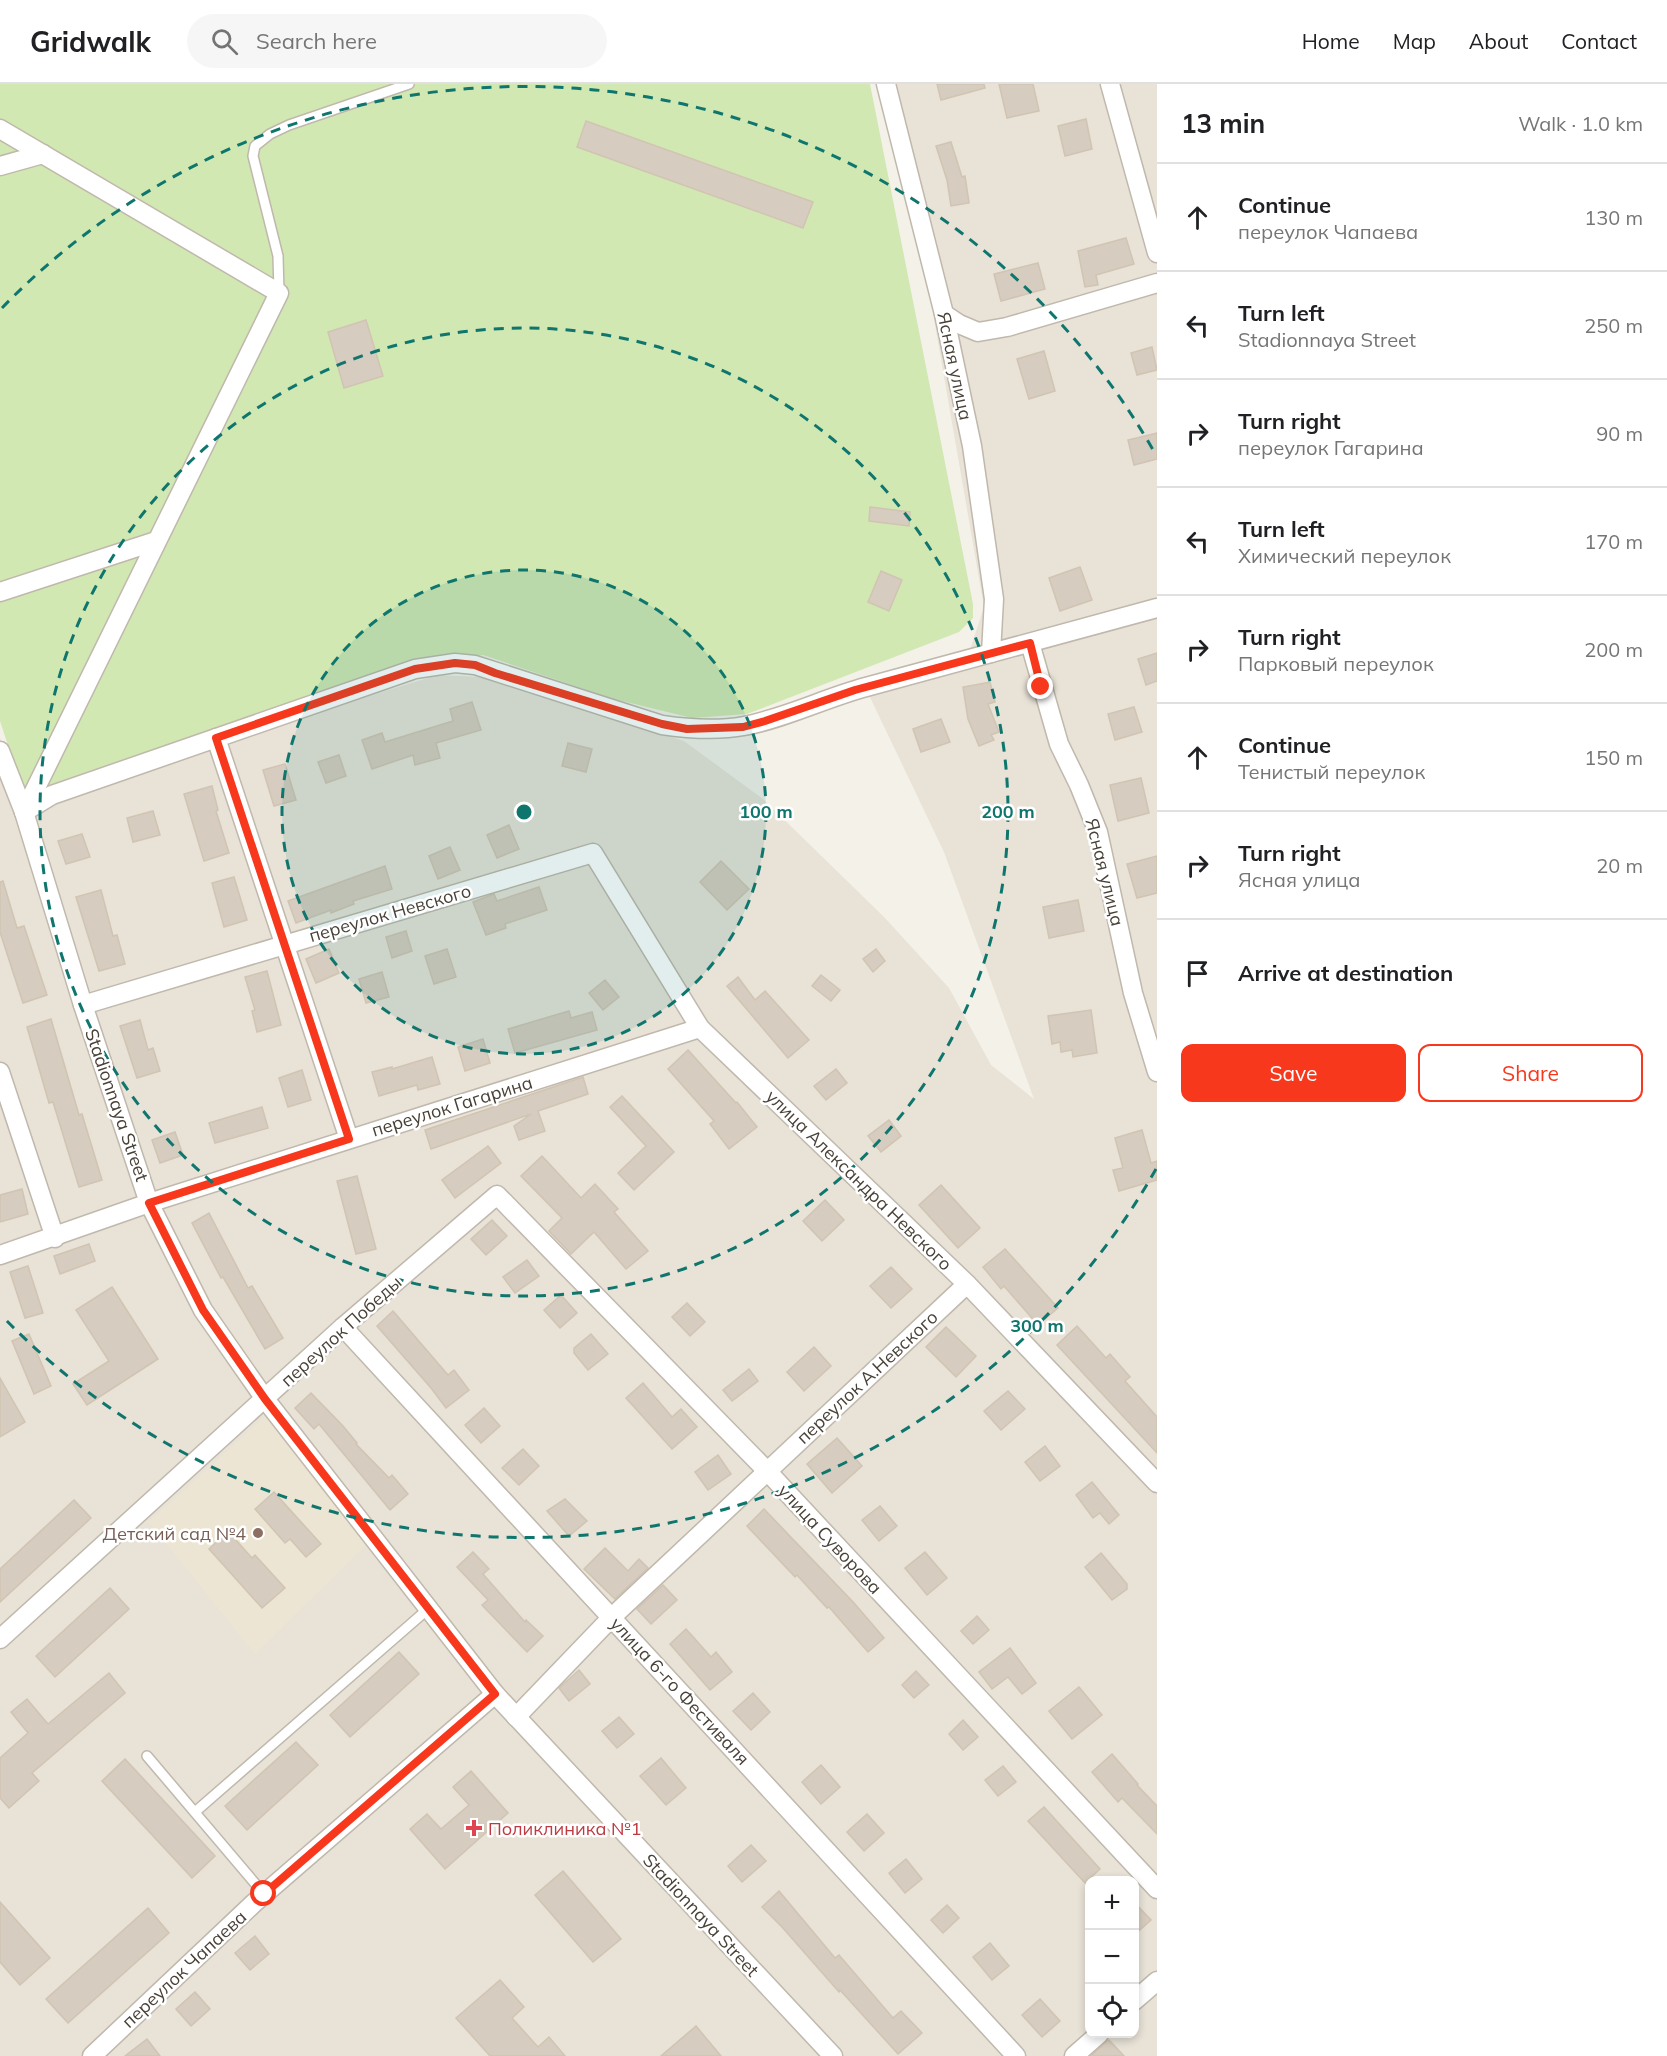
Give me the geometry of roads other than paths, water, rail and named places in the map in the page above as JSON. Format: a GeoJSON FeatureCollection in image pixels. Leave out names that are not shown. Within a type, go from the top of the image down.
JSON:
{"type":"FeatureCollection","features":[{"type":"Feature","properties":{"kind":"street","name":"Ясная улица"},"geometry":{"type":"LineString","coordinates":[[886,84],[944,314],[972,446],[994,599],[991,653]]}},
{"type":"Feature","properties":{"kind":"street"},"geometry":{"type":"LineString","coordinates":[[1110,84],[1157,253]]}},
{"type":"Feature","properties":{"kind":"street"},"geometry":{"type":"LineString","coordinates":[[0,129],[279,293],[24,812]]}},
{"type":"Feature","properties":{"kind":"street"},"geometry":{"type":"LineString","coordinates":[[0,165],[42,154]]}},
{"type":"Feature","properties":{"kind":"street"},"geometry":{"type":"LineString","coordinates":[[944,314],[958,324],[978,332],[1007,327],[1157,283]]}},
{"type":"Feature","properties":{"kind":"street"},"geometry":{"type":"LineString","coordinates":[[0,592],[156,541]]}},
{"type":"Feature","properties":{"kind":"street"},"geometry":{"type":"LineString","coordinates":[[24,812],[52,795],[415,669],[455,663],[475,665],[662,724],[687,729],[743,727],[855,690],[1157,608]]}},
{"type":"Feature","properties":{"kind":"street","name":"Ясная улица"},"geometry":{"type":"LineString","coordinates":[[1030,643],[1059,744],[1098,832],[1133,993],[1157,1072]]}},
{"type":"Feature","properties":{"kind":"street"},"geometry":{"type":"LineString","coordinates":[[216,738],[349,1139]]}},
{"type":"Feature","properties":{"kind":"street","name":"Stadionnaya Street"},"geometry":{"type":"LineString","coordinates":[[0,751],[24,812],[83,1005],[149,1203],[203,1310],[265,1399],[495,1694],[832,2056]]}},
{"type":"Feature","properties":{"kind":"street","name":"переулок Невского"},"geometry":{"type":"LineString","coordinates":[[83,1005],[593,853]]}},
{"type":"Feature","properties":{"kind":"street","name":"улица Александра Невского"},"geometry":{"type":"LineString","coordinates":[[593,853],[700,1028],[967,1284],[1157,1482]]}},
{"type":"Feature","properties":{"kind":"street","name":"переулок Гагарина"},"geometry":{"type":"LineString","coordinates":[[0,1256],[149,1203],[700,1028]]}},
{"type":"Feature","properties":{"kind":"street"},"geometry":{"type":"LineString","coordinates":[[0,1072],[55,1238]]}},
{"type":"Feature","properties":{"kind":"street","name":"переулок Победы"},"geometry":{"type":"LineString","coordinates":[[0,1639],[343,1327],[497,1195]]}},
{"type":"Feature","properties":{"kind":"street","name":"улица Суворова"},"geometry":{"type":"LineString","coordinates":[[497,1195],[768,1471],[1157,1889]]}},
{"type":"Feature","properties":{"kind":"street","name":"переулок А.Невского"},"geometry":{"type":"LineString","coordinates":[[516,1717],[612,1617],[967,1284]]}},
{"type":"Feature","properties":{"kind":"street","name":"улица 6-го Фестиваля"},"geometry":{"type":"LineString","coordinates":[[343,1327],[1016,2056]]}},
{"type":"Feature","properties":{"kind":"street","name":"переулок Чапаева"},"geometry":{"type":"LineString","coordinates":[[92,2056],[264,1894],[495,1694]]}},
{"type":"Feature","properties":{"kind":"street"},"geometry":{"type":"LineString","coordinates":[[1139,1997],[1157,1981]]}},
{"type":"Feature","properties":{"kind":"street"},"geometry":{"type":"LineString","coordinates":[[1074,2056],[1094,2038]]}},
{"type":"Feature","properties":{"kind":"lane"},"geometry":{"type":"LineString","coordinates":[[279,293],[278,256],[253,156],[255,146],[270,134],[289,125],[409,84]]}},
{"type":"Feature","properties":{"kind":"lane"},"geometry":{"type":"LineString","coordinates":[[195,1812],[428,1609]]}},
{"type":"Feature","properties":{"kind":"lane"},"geometry":{"type":"LineString","coordinates":[[147,1756],[264,1894]]}},
{"type":"Feature","properties":{"kind":"place","name":"Детский сад №4"},"geometry":{"type":"Point","coordinates":[258,1533]}},
{"type":"Feature","properties":{"kind":"place","name":"Поликлиника №1"},"geometry":{"type":"Point","coordinates":[474,1828]}}]}
